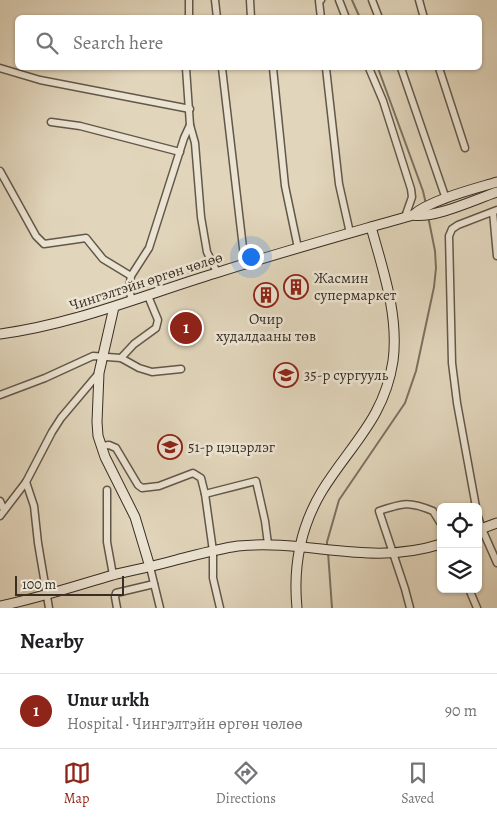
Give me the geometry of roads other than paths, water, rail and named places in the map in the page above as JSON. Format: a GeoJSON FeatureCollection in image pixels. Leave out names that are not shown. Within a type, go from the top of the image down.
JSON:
{"type":"FeatureCollection","features":[{"type":"Feature","properties":{"kind":"street"},"geometry":{"type":"LineString","coordinates":[[189,0],[189,15]]}},
{"type":"Feature","properties":{"kind":"street"},"geometry":{"type":"LineString","coordinates":[[215,0],[217,15]]}},
{"type":"Feature","properties":{"kind":"street"},"geometry":{"type":"LineString","coordinates":[[250,0],[251,15]]}},
{"type":"Feature","properties":{"kind":"street"},"geometry":{"type":"LineString","coordinates":[[321,0],[319,1],[321,15]]}},
{"type":"Feature","properties":{"kind":"street"},"geometry":{"type":"LineString","coordinates":[[339,0],[345,15]]}},
{"type":"Feature","properties":{"kind":"street"},"geometry":{"type":"LineString","coordinates":[[372,0],[379,15]]}},
{"type":"Feature","properties":{"kind":"street"},"geometry":{"type":"LineString","coordinates":[[419,0],[423,15]]}},
{"type":"Feature","properties":{"kind":"street"},"geometry":{"type":"LineString","coordinates":[[0,68],[40,80],[190,109]]}},
{"type":"Feature","properties":{"kind":"street"},"geometry":{"type":"LineString","coordinates":[[186,70],[190,125],[196,143],[201,217],[207,252],[217,272]]}},
{"type":"Feature","properties":{"kind":"street"},"geometry":{"type":"LineString","coordinates":[[222,70],[245,265]]}},
{"type":"Feature","properties":{"kind":"street"},"geometry":{"type":"LineString","coordinates":[[273,70],[285,186],[298,248]]}},
{"type":"Feature","properties":{"kind":"street"},"geometry":{"type":"LineString","coordinates":[[326,70],[339,184],[350,233]]}},
{"type":"Feature","properties":{"kind":"street"},"geometry":{"type":"LineString","coordinates":[[369,70],[383,101],[411,189],[414,215]]}},
{"type":"Feature","properties":{"kind":"street"},"geometry":{"type":"LineString","coordinates":[[402,70],[446,199]]}},
{"type":"Feature","properties":{"kind":"street"},"geometry":{"type":"LineString","coordinates":[[440,70],[465,148]]}},
{"type":"Feature","properties":{"kind":"street"},"geometry":{"type":"LineString","coordinates":[[52,122],[80,126],[180,152]]}},
{"type":"Feature","properties":{"kind":"street"},"geometry":{"type":"LineString","coordinates":[[132,301],[129,289],[132,276],[149,248],[190,125]]}},
{"type":"Feature","properties":{"kind":"street"},"geometry":{"type":"LineString","coordinates":[[0,171],[36,236],[44,244],[86,238],[103,259],[132,276]]}},
{"type":"Feature","properties":{"kind":"street","name":"Чингэлтэйн өргөн чөлөө"},"geometry":{"type":"LineString","coordinates":[[414,215],[436,202],[497,182]]}},
{"type":"Feature","properties":{"kind":"street","name":"Чингэлтэйн өргөн чөлөө"},"geometry":{"type":"LineString","coordinates":[[0,334],[57,323],[114,307],[217,272],[414,215],[440,211],[497,192]]}},
{"type":"Feature","properties":{"kind":"street"},"geometry":{"type":"LineString","coordinates":[[475,503],[457,403],[452,363],[449,236],[452,228],[495,211],[497,256]]}},
{"type":"Feature","properties":{"kind":"street"},"geometry":{"type":"LineString","coordinates":[[298,608],[296,590],[299,547],[310,517],[322,492],[374,417],[383,398],[390,375],[394,350],[393,322],[386,285],[371,227]]}},
{"type":"Feature","properties":{"kind":"street"},"geometry":{"type":"LineString","coordinates":[[121,358],[134,344],[156,328],[158,320],[148,296]]}},
{"type":"Feature","properties":{"kind":"street"},"geometry":{"type":"LineString","coordinates":[[114,307],[99,373],[97,422],[101,446],[135,517],[160,608]]}},
{"type":"Feature","properties":{"kind":"street"},"geometry":{"type":"LineString","coordinates":[[0,395],[38,381],[93,356],[121,358],[139,368],[152,372],[181,369]]}},
{"type":"Feature","properties":{"kind":"street"},"geometry":{"type":"LineString","coordinates":[[2,513],[26,482],[57,425],[99,373]]}},
{"type":"Feature","properties":{"kind":"street"},"geometry":{"type":"LineString","coordinates":[[101,446],[109,445],[116,448],[138,485],[142,488],[159,486],[193,474],[199,475],[206,494],[213,551],[213,578],[220,608]]}},
{"type":"Feature","properties":{"kind":"street"},"geometry":{"type":"LineString","coordinates":[[206,494],[256,481],[268,544]]}},
{"type":"Feature","properties":{"kind":"street"},"geometry":{"type":"LineString","coordinates":[[26,482],[34,506],[49,608]]}},
{"type":"Feature","properties":{"kind":"street"},"geometry":{"type":"LineString","coordinates":[[107,490],[107,542],[113,575]]}},
{"type":"Feature","properties":{"kind":"street"},"geometry":{"type":"LineString","coordinates":[[0,501],[2,513]]}},
{"type":"Feature","properties":{"kind":"street"},"geometry":{"type":"LineString","coordinates":[[410,608],[379,511],[404,502],[433,511],[437,518]]}},
{"type":"Feature","properties":{"kind":"street"},"geometry":{"type":"LineString","coordinates":[[482,529],[497,523]]}},
{"type":"Feature","properties":{"kind":"street"},"geometry":{"type":"LineString","coordinates":[[482,534],[497,562]]}},
{"type":"Feature","properties":{"kind":"street"},"geometry":{"type":"LineString","coordinates":[[0,606],[46,596],[113,575],[232,547],[268,544],[348,553],[394,554],[416,551],[437,545]]}},
{"type":"Feature","properties":{"kind":"street"},"geometry":{"type":"LineString","coordinates":[[117,608],[116,594],[154,584]]}},
{"type":"Feature","properties":{"kind":"street"},"geometry":{"type":"LineString","coordinates":[[471,593],[477,608]]}},
{"type":"Feature","properties":{"kind":"waterway"},"geometry":{"type":"LineString","coordinates":[[352,0],[359,15]]}},
{"type":"Feature","properties":{"kind":"waterway"},"geometry":{"type":"LineString","coordinates":[[379,70],[426,204]]}},
{"type":"Feature","properties":{"kind":"waterway"},"geometry":{"type":"LineString","coordinates":[[327,547],[339,500],[405,403],[416,371],[434,287],[436,268],[435,251],[428,216]]}},
{"type":"Feature","properties":{"kind":"waterway"},"geometry":{"type":"LineString","coordinates":[[328,552],[332,608]]}},
{"type":"Feature","properties":{"kind":"place","name":"Жасмин супермаркет"},"geometry":{"type":"Point","coordinates":[296,287]}},
{"type":"Feature","properties":{"kind":"place","name":"Очир худалдааны төв"},"geometry":{"type":"Point","coordinates":[266,295]}},
{"type":"Feature","properties":{"kind":"place","name":"Unur urkh"},"geometry":{"type":"Point","coordinates":[186,328]}},
{"type":"Feature","properties":{"kind":"place","name":"35-р сургууль"},"geometry":{"type":"Point","coordinates":[286,375]}},
{"type":"Feature","properties":{"kind":"place","name":"51-р цэцэрлэг"},"geometry":{"type":"Point","coordinates":[170,447]}}]}
